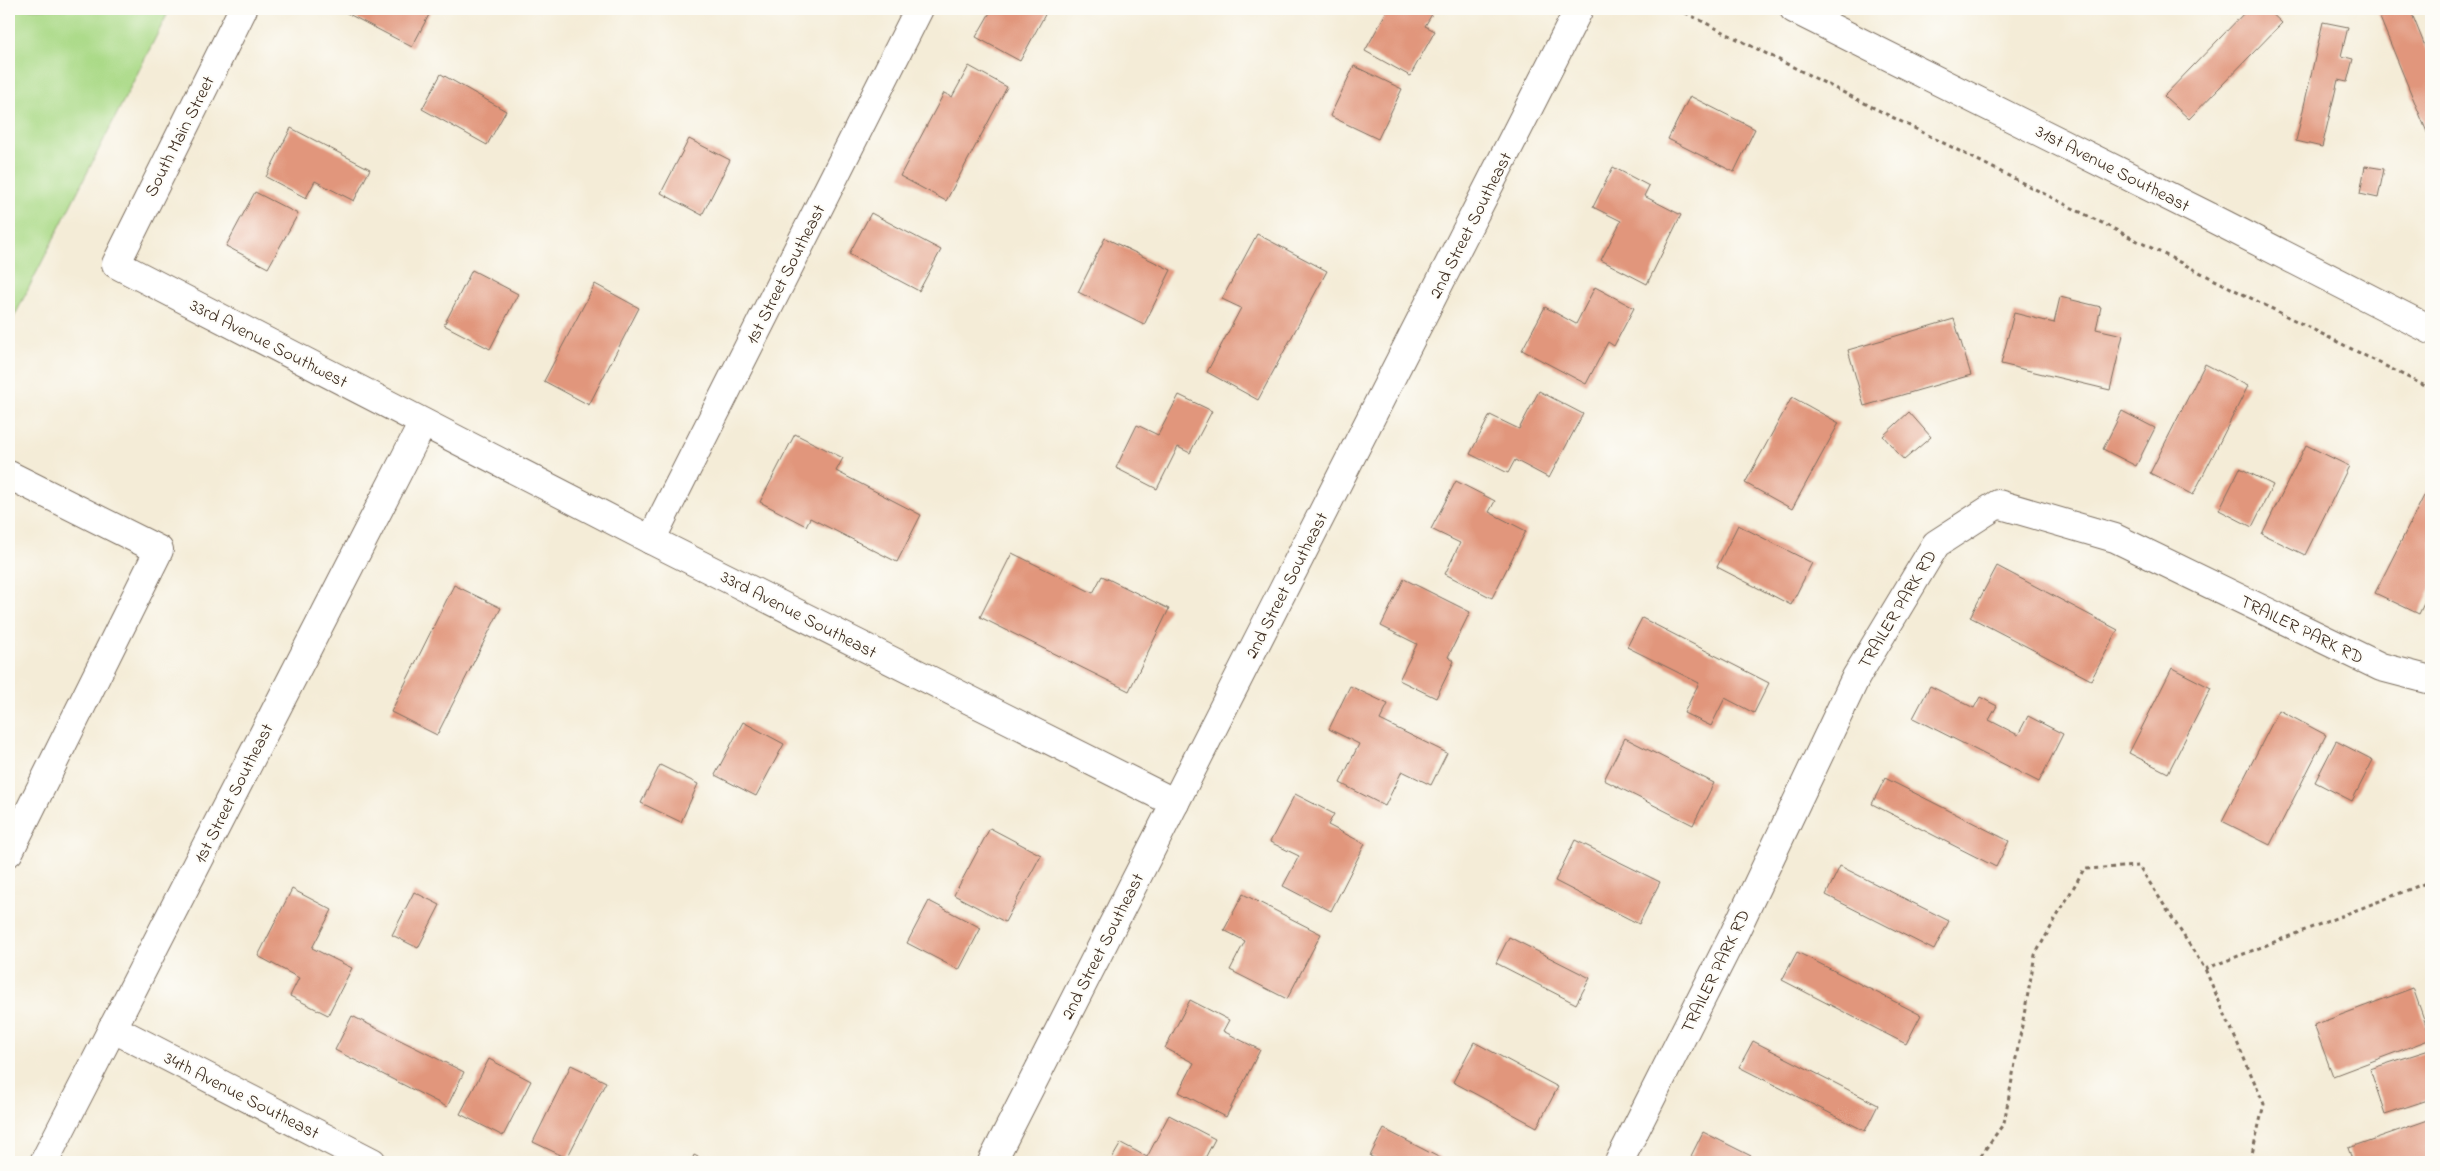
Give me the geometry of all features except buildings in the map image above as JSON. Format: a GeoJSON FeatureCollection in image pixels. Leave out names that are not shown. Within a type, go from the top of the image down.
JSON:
{"type":"FeatureCollection","features":[{"type":"Feature","properties":{"kind":"street","name":"South Main Street"},"geometry":{"type":"LineString","coordinates":[[116,264],[243,9]]}},
{"type":"Feature","properties":{"kind":"street","name":"1st Street Southeast"},"geometry":{"type":"LineString","coordinates":[[651,540],[918,9]]}},
{"type":"Feature","properties":{"kind":"street","name":"2nd Street Southeast"},"geometry":{"type":"LineString","coordinates":[[992,1162],[1579,9]]}},
{"type":"Feature","properties":{"kind":"street","name":"31st Avenue Southeast"},"geometry":{"type":"LineString","coordinates":[[1794,9],[2431,330]]}},
{"type":"Feature","properties":{"kind":"street","name":"33rd Avenue Southwest"},"geometry":{"type":"LineString","coordinates":[[116,264],[423,423]]}},
{"type":"Feature","properties":{"kind":"street","name":"1st Street Southeast"},"geometry":{"type":"LineString","coordinates":[[44,1162],[423,423]]}},
{"type":"Feature","properties":{"kind":"street","name":"33rd Avenue Southeast"},"geometry":{"type":"LineString","coordinates":[[423,423],[651,540],[1175,803]]}},
{"type":"Feature","properties":{"kind":"street"},"geometry":{"type":"LineString","coordinates":[[9,475],[159,550],[9,852]]}},
{"type":"Feature","properties":{"kind":"street","name":"TRAILER PARK RD"},"geometry":{"type":"LineString","coordinates":[[1620,1162],[1734,934],[1856,677],[1936,544],[1998,504],[2116,538],[2381,667],[2431,680]]}},
{"type":"Feature","properties":{"kind":"street","name":"34th Avenue Southeast"},"geometry":{"type":"LineString","coordinates":[[112,1028],[372,1162]]}},
{"type":"Feature","properties":{"kind":"path"},"geometry":{"type":"LineString","coordinates":[[1678,9],[2431,389]]}},
{"type":"Feature","properties":{"kind":"path"},"geometry":{"type":"LineString","coordinates":[[1976,1162],[2004,1123],[2035,955],[2084,869],[2139,866],[2205,969],[2264,1104],[2250,1162]]}},
{"type":"Feature","properties":{"kind":"path"},"geometry":{"type":"LineString","coordinates":[[2205,969],[2431,881]]}},
{"type":"Feature","properties":{"kind":"green space"},"geometry":{"type":"Polygon","coordinates":[[[9,9],[170,9],[9,327],[9,9]]]}}]}
